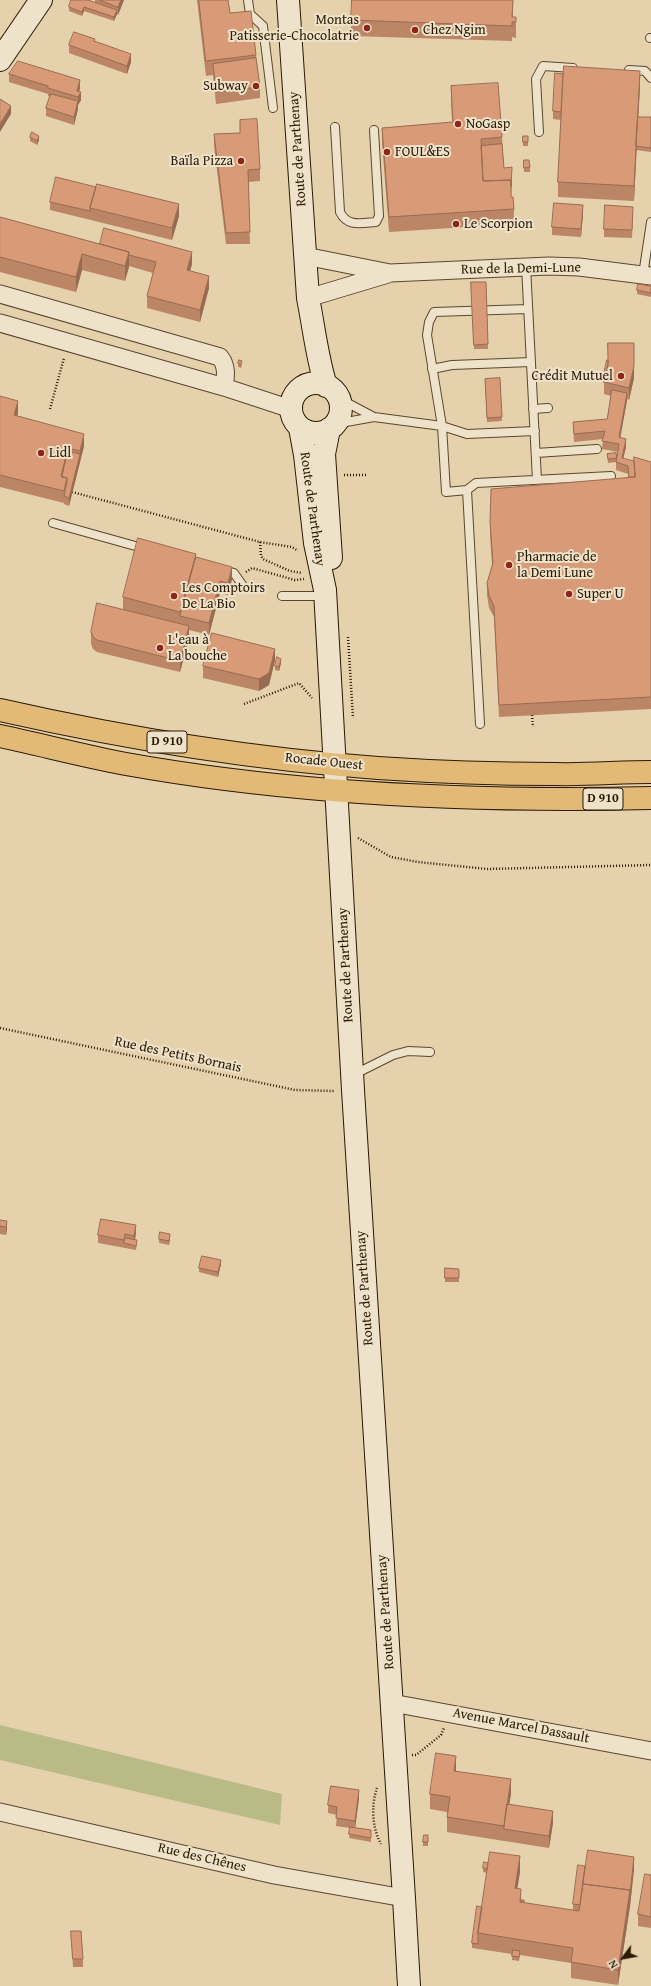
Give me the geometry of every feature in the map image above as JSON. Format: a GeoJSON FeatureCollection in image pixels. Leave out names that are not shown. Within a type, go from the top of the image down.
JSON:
{"type":"FeatureCollection","features":[{"type":"Feature","properties":{"kind":"main road"},"geometry":{"type":"LineString","coordinates":[[0,60],[41,0]]}},
{"type":"Feature","properties":{"kind":"main road","name":"Route de Parthenay"},"geometry":{"type":"LineString","coordinates":[[288,0],[308,298],[317,342],[318,359],[332,392]]}},
{"type":"Feature","properties":{"kind":"main road","name":"Route de Parthenay"},"geometry":{"type":"LineString","coordinates":[[301,388],[304,372],[303,339],[308,298]]}},
{"type":"Feature","properties":{"kind":"main road"},"geometry":{"type":"LineString","coordinates":[[315,384],[332,392],[340,409],[332,427],[313,433],[295,418],[294,395],[301,388],[315,384]]}},
{"type":"Feature","properties":{"kind":"main road","name":"Route de Parthenay"},"geometry":{"type":"LineString","coordinates":[[295,418],[305,455],[315,543],[325,593],[336,764],[353,1083],[409,1986]]}},
{"type":"Feature","properties":{"kind":"main road","name":"Route de Parthenay"},"geometry":{"type":"LineString","coordinates":[[325,593],[331,558],[324,454],[332,427]]}},
{"type":"Feature","properties":{"kind":"main road","name":"Rocade Ouest"},"geometry":{"type":"LineString","coordinates":[[0,710],[87,729],[225,751],[336,764],[460,772],[557,774],[651,772]]}},
{"type":"Feature","properties":{"kind":"main road","name":"D 910"},"geometry":{"type":"LineString","coordinates":[[0,736],[125,764],[215,777],[337,791]]}},
{"type":"Feature","properties":{"kind":"main road","name":"Rocade Ouest"},"geometry":{"type":"LineString","coordinates":[[337,791],[508,799],[651,798]]}},
{"type":"Feature","properties":{"kind":"street","name":"Rue de la Demi-Lune"},"geometry":{"type":"LineString","coordinates":[[305,256],[390,273]]}},
{"type":"Feature","properties":{"kind":"street","name":"Rue de la Demi-Lune"},"geometry":{"type":"LineString","coordinates":[[308,298],[390,273],[526,266],[579,267],[647,276]]}},
{"type":"Feature","properties":{"kind":"street"},"geometry":{"type":"LineString","coordinates":[[0,294],[220,357],[225,363],[226,377],[224,387]]}},
{"type":"Feature","properties":{"kind":"street"},"geometry":{"type":"LineString","coordinates":[[0,323],[224,387],[295,418]]}},
{"type":"Feature","properties":{"kind":"street","name":"Avenue Marcel Dassault"},"geometry":{"type":"LineString","coordinates":[[392,1703],[651,1751]]}},
{"type":"Feature","properties":{"kind":"street","name":"Rue des Chênes"},"geometry":{"type":"LineString","coordinates":[[0,1812],[274,1875],[404,1898]]}},
{"type":"Feature","properties":{"kind":"lane"},"geometry":{"type":"LineString","coordinates":[[248,0],[250,14],[263,26],[273,108]]}},
{"type":"Feature","properties":{"kind":"lane"},"geometry":{"type":"LineString","coordinates":[[539,132],[536,79],[543,66],[582,68]]}},
{"type":"Feature","properties":{"kind":"lane"},"geometry":{"type":"LineString","coordinates":[[622,70],[645,71],[651,78]]}},
{"type":"Feature","properties":{"kind":"lane"},"geometry":{"type":"LineString","coordinates":[[335,127],[340,212],[343,218],[350,223],[376,222],[379,216],[374,130]]}},
{"type":"Feature","properties":{"kind":"lane"},"geometry":{"type":"LineString","coordinates":[[647,276],[651,222]]}},
{"type":"Feature","properties":{"kind":"lane"},"geometry":{"type":"LineString","coordinates":[[526,266],[537,480]]}},
{"type":"Feature","properties":{"kind":"lane"},"geometry":{"type":"LineString","coordinates":[[528,309],[434,312],[429,322],[426,335],[442,426],[446,492],[467,490],[476,483],[611,476]]}},
{"type":"Feature","properties":{"kind":"lane"},"geometry":{"type":"LineString","coordinates":[[432,369],[452,365],[531,362]]}},
{"type":"Feature","properties":{"kind":"lane"},"geometry":{"type":"LineString","coordinates":[[332,392],[374,417]]}},
{"type":"Feature","properties":{"kind":"lane"},"geometry":{"type":"LineString","coordinates":[[534,409],[548,408]]}},
{"type":"Feature","properties":{"kind":"lane"},"geometry":{"type":"LineString","coordinates":[[332,427],[374,417],[442,426],[467,434],[535,431]]}},
{"type":"Feature","properties":{"kind":"lane"},"geometry":{"type":"LineString","coordinates":[[536,453],[597,449]]}},
{"type":"Feature","properties":{"kind":"lane"},"geometry":{"type":"LineString","coordinates":[[467,490],[480,724]]}},
{"type":"Feature","properties":{"kind":"lane"},"geometry":{"type":"LineString","coordinates":[[52,523],[151,550]]}},
{"type":"Feature","properties":{"kind":"lane"},"geometry":{"type":"LineString","coordinates":[[212,566],[234,573],[241,582]]}},
{"type":"Feature","properties":{"kind":"lane"},"geometry":{"type":"LineString","coordinates":[[282,596],[325,593]]}},
{"type":"Feature","properties":{"kind":"lane"},"geometry":{"type":"LineString","coordinates":[[353,1083],[393,1055],[408,1051],[430,1052]]}},
{"type":"Feature","properties":{"kind":"path"},"geometry":{"type":"LineString","coordinates":[[338,473],[349,476],[367,474]]}},
{"type":"Feature","properties":{"kind":"path"},"geometry":{"type":"LineString","coordinates":[[72,492],[260,542],[292,548]]}},
{"type":"Feature","properties":{"kind":"path"},"geometry":{"type":"LineString","coordinates":[[241,582],[252,568],[294,580],[304,580],[304,574],[263,559],[261,556],[260,542]]}},
{"type":"Feature","properties":{"kind":"path"},"geometry":{"type":"LineString","coordinates":[[244,704],[299,682],[311,696],[312,704]]}},
{"type":"Feature","properties":{"kind":"path"},"geometry":{"type":"LineString","coordinates":[[532,715],[533,727]]}},
{"type":"Feature","properties":{"kind":"path"},"geometry":{"type":"LineString","coordinates":[[339,822],[363,842],[391,857],[418,862],[487,869],[651,865]]}},
{"type":"Feature","properties":{"kind":"path","name":"Rue des Petits Bornais"},"geometry":{"type":"LineString","coordinates":[[0,1028],[295,1090],[322,1092],[353,1083]]}},
{"type":"Feature","properties":{"kind":"green space"},"geometry":{"type":"Polygon","coordinates":[[[0,1725],[282,1794],[280,1825],[0,1760],[0,1725]]]}},
{"type":"Feature","properties":{"kind":"building"},"geometry":{"type":"Polygon","coordinates":[[[71,0],[88,0],[117,10],[114,17],[84,7],[82,12],[69,7],[71,0]]]}},
{"type":"Feature","properties":{"kind":"building"},"geometry":{"type":"Polygon","coordinates":[[[100,0],[121,0],[118,7],[100,0]]]}},
{"type":"Feature","properties":{"kind":"building"},"geometry":{"type":"Polygon","coordinates":[[[199,0],[228,0],[230,13],[251,11],[256,55],[206,61],[199,0]]]}},
{"type":"Feature","properties":{"kind":"building"},"geometry":{"type":"Polygon","coordinates":[[[352,0],[513,0],[512,17],[516,17],[516,22],[512,22],[512,26],[351,20],[352,0]]]}},
{"type":"Feature","properties":{"kind":"building"},"geometry":{"type":"Polygon","coordinates":[[[74,32],[131,54],[127,66],[69,45],[74,32]]]}},
{"type":"Feature","properties":{"kind":"building"},"geometry":{"type":"Polygon","coordinates":[[[256,58],[260,87],[216,92],[213,64],[256,58]]]}},
{"type":"Feature","properties":{"kind":"building"},"geometry":{"type":"Polygon","coordinates":[[[18,61],[80,80],[77,91],[81,92],[78,97],[9,74],[18,61]]]}},
{"type":"Feature","properties":{"kind":"building"},"geometry":{"type":"Polygon","coordinates":[[[564,66],[640,71],[634,186],[558,182],[564,66]]]}},
{"type":"Feature","properties":{"kind":"building"},"geometry":{"type":"Polygon","coordinates":[[[555,73],[563,74],[561,112],[553,111],[555,73]]]}},
{"type":"Feature","properties":{"kind":"building"},"geometry":{"type":"Polygon","coordinates":[[[498,83],[502,137],[481,139],[483,181],[511,180],[511,197],[513,197],[514,209],[389,217],[382,128],[453,122],[451,86],[498,83]]]}},
{"type":"Feature","properties":{"kind":"building"},"geometry":{"type":"Polygon","coordinates":[[[51,94],[78,101],[74,117],[46,108],[51,94]]]}},
{"type":"Feature","properties":{"kind":"building"},"geometry":{"type":"Polygon","coordinates":[[[0,99],[11,106],[0,124],[0,99]]]}},
{"type":"Feature","properties":{"kind":"building"},"geometry":{"type":"Polygon","coordinates":[[[638,117],[651,117],[651,148],[636,146],[638,117]]]}},
{"type":"Feature","properties":{"kind":"building"},"geometry":{"type":"Polygon","coordinates":[[[257,119],[260,169],[248,170],[250,232],[226,233],[214,134],[240,133],[240,120],[257,119]]]}},
{"type":"Feature","properties":{"kind":"building"},"geometry":{"type":"Polygon","coordinates":[[[32,132],[39,136],[37,141],[30,137],[32,132]]]}},
{"type":"Feature","properties":{"kind":"building"},"geometry":{"type":"Polygon","coordinates":[[[523,136],[528,136],[528,142],[523,142],[523,136]]]}},
{"type":"Feature","properties":{"kind":"building"},"geometry":{"type":"Polygon","coordinates":[[[502,144],[504,168],[512,167],[511,187],[511,180],[483,181],[481,146],[502,144]]]}},
{"type":"Feature","properties":{"kind":"building"},"geometry":{"type":"Polygon","coordinates":[[[524,160],[529,160],[530,167],[524,168],[524,160]]]}},
{"type":"Feature","properties":{"kind":"building"},"geometry":{"type":"Polygon","coordinates":[[[56,177],[96,187],[90,211],[50,202],[56,177]]]}},
{"type":"Feature","properties":{"kind":"building"},"geometry":{"type":"Polygon","coordinates":[[[97,184],[179,204],[172,228],[90,208],[97,184]]]}},
{"type":"Feature","properties":{"kind":"building"},"geometry":{"type":"Polygon","coordinates":[[[554,203],[583,205],[581,229],[552,227],[554,203]]]}},
{"type":"Feature","properties":{"kind":"building"},"geometry":{"type":"Polygon","coordinates":[[[605,205],[633,207],[632,230],[604,229],[605,205]]]}},
{"type":"Feature","properties":{"kind":"building"},"geometry":{"type":"Polygon","coordinates":[[[0,217],[129,252],[125,266],[82,254],[76,277],[0,257],[0,217]]]}},
{"type":"Feature","properties":{"kind":"building"},"geometry":{"type":"Polygon","coordinates":[[[104,228],[192,252],[187,270],[209,276],[200,310],[147,296],[156,262],[129,255],[129,252],[100,244],[104,228]]]}},
{"type":"Feature","properties":{"kind":"building"},"geometry":{"type":"Polygon","coordinates":[[[471,282],[486,282],[488,344],[474,345],[471,282]]]}},
{"type":"Feature","properties":{"kind":"building"},"geometry":{"type":"Polygon","coordinates":[[[638,284],[651,286],[651,293],[637,290],[638,284]]]}},
{"type":"Feature","properties":{"kind":"building","name":"Crédit Mutuel"},"geometry":{"type":"Polygon","coordinates":[[[608,343],[634,343],[634,366],[629,388],[604,382],[608,363],[608,343]]]}},
{"type":"Feature","properties":{"kind":"building"},"geometry":{"type":"Polygon","coordinates":[[[607,360],[608,365],[603,379],[607,360]]]}},
{"type":"Feature","properties":{"kind":"building"},"geometry":{"type":"Polygon","coordinates":[[[500,378],[502,417],[487,418],[485,379],[500,378]]]}},
{"type":"Feature","properties":{"kind":"building"},"geometry":{"type":"Polygon","coordinates":[[[612,390],[627,393],[619,437],[626,439],[622,458],[634,461],[635,477],[629,477],[628,466],[616,462],[619,444],[602,441],[605,431],[574,434],[573,422],[607,419],[612,390]]]}},
{"type":"Feature","properties":{"kind":"building","name":"Lidl"},"geometry":{"type":"Polygon","coordinates":[[[0,396],[18,401],[14,415],[84,434],[80,451],[68,448],[61,476],[67,478],[64,491],[0,475],[0,396]]]}},
{"type":"Feature","properties":{"kind":"building"},"geometry":{"type":"Polygon","coordinates":[[[68,451],[80,454],[69,498],[64,496],[67,478],[62,477],[68,451]]]}},
{"type":"Feature","properties":{"kind":"building"},"geometry":{"type":"Polygon","coordinates":[[[616,453],[617,458],[608,459],[607,454],[616,453]]]}},
{"type":"Feature","properties":{"kind":"building","name":"Super U"},"geometry":{"type":"Polygon","coordinates":[[[634,457],[651,462],[651,697],[499,705],[494,606],[489,596],[487,583],[493,563],[490,522],[491,489],[635,477],[634,457]]]}},
{"type":"Feature","properties":{"kind":"building"},"geometry":{"type":"Polygon","coordinates":[[[138,538],[196,554],[180,612],[123,597],[138,538]]]}},
{"type":"Feature","properties":{"kind":"building"},"geometry":{"type":"Polygon","coordinates":[[[196,557],[232,567],[228,583],[220,581],[209,623],[180,616],[196,557]]]}},
{"type":"Feature","properties":{"kind":"building"},"geometry":{"type":"Polygon","coordinates":[[[97,603],[189,626],[180,661],[97,640],[93,637],[91,632],[97,603]]]}},
{"type":"Feature","properties":{"kind":"building"},"geometry":{"type":"Polygon","coordinates":[[[212,633],[275,649],[269,673],[259,679],[203,666],[212,633]]]}},
{"type":"Feature","properties":{"kind":"building"},"geometry":{"type":"Polygon","coordinates":[[[277,657],[281,659],[279,667],[275,666],[277,657]]]}},
{"type":"Feature","properties":{"kind":"building"},"geometry":{"type":"Polygon","coordinates":[[[101,1219],[136,1225],[134,1236],[125,1234],[124,1240],[98,1235],[101,1219]]]}},
{"type":"Feature","properties":{"kind":"building"},"geometry":{"type":"Polygon","coordinates":[[[0,1220],[7,1221],[6,1227],[0,1226],[0,1220]]]}},
{"type":"Feature","properties":{"kind":"building"},"geometry":{"type":"Polygon","coordinates":[[[160,1232],[170,1234],[169,1241],[159,1239],[160,1232]]]}},
{"type":"Feature","properties":{"kind":"building"},"geometry":{"type":"Polygon","coordinates":[[[125,1238],[137,1240],[136,1246],[124,1243],[125,1238]]]}},
{"type":"Feature","properties":{"kind":"building"},"geometry":{"type":"Polygon","coordinates":[[[202,1256],[221,1260],[218,1272],[199,1268],[202,1256]]]}},
{"type":"Feature","properties":{"kind":"building"},"geometry":{"type":"Polygon","coordinates":[[[445,1268],[459,1269],[459,1278],[445,1278],[445,1268]]]}},
{"type":"Feature","properties":{"kind":"building"},"geometry":{"type":"Polygon","coordinates":[[[436,1753],[456,1756],[454,1771],[511,1779],[504,1826],[447,1817],[450,1797],[430,1794],[436,1753]]]}},
{"type":"Feature","properties":{"kind":"building"},"geometry":{"type":"Polygon","coordinates":[[[331,1786],[359,1790],[355,1821],[336,1818],[337,1807],[328,1805],[331,1786]]]}},
{"type":"Feature","properties":{"kind":"building"},"geometry":{"type":"Polygon","coordinates":[[[507,1804],[553,1811],[549,1836],[504,1829],[507,1804]]]}},
{"type":"Feature","properties":{"kind":"building"},"geometry":{"type":"Polygon","coordinates":[[[350,1827],[371,1830],[371,1838],[349,1834],[350,1827]]]}},
{"type":"Feature","properties":{"kind":"building"},"geometry":{"type":"Polygon","coordinates":[[[424,1835],[428,1835],[428,1842],[423,1842],[424,1835]]]}},
{"type":"Feature","properties":{"kind":"building"},"geometry":{"type":"Polygon","coordinates":[[[588,1850],[634,1857],[630,1894],[630,1890],[583,1884],[588,1850]]]}},
{"type":"Feature","properties":{"kind":"building"},"geometry":{"type":"Polygon","coordinates":[[[490,1852],[520,1856],[515,1888],[521,1889],[520,1902],[579,1911],[583,1884],[630,1890],[618,1970],[571,1962],[573,1948],[478,1933],[490,1852]]]}},
{"type":"Feature","properties":{"kind":"building"},"geometry":{"type":"Polygon","coordinates":[[[484,1862],[488,1863],[487,1869],[483,1868],[484,1862]]]}},
{"type":"Feature","properties":{"kind":"building"},"geometry":{"type":"Polygon","coordinates":[[[578,1865],[585,1866],[580,1905],[573,1904],[578,1865]]]}},
{"type":"Feature","properties":{"kind":"building"},"geometry":{"type":"Polygon","coordinates":[[[645,1874],[651,1875],[651,1917],[638,1914],[645,1874]]]}},
{"type":"Feature","properties":{"kind":"building"},"geometry":{"type":"Polygon","coordinates":[[[477,1906],[482,1907],[478,1944],[472,1943],[477,1906]]]}},
{"type":"Feature","properties":{"kind":"building"},"geometry":{"type":"Polygon","coordinates":[[[71,1931],[81,1931],[83,1959],[73,1959],[71,1931]]]}},
{"type":"Feature","properties":{"kind":"building"},"geometry":{"type":"Polygon","coordinates":[[[513,1950],[520,1951],[519,1957],[512,1956],[513,1950]]]}},
{"type":"Feature","properties":{"kind":"place","name":"Montas Patisserie-Chocolatrie"},"geometry":{"type":"Point","coordinates":[367,28]}},
{"type":"Feature","properties":{"kind":"place","name":"Chez Ngim"},"geometry":{"type":"Point","coordinates":[415,30]}},
{"type":"Feature","properties":{"kind":"place","name":"Subway"},"geometry":{"type":"Point","coordinates":[256,86]}},
{"type":"Feature","properties":{"kind":"place","name":"NoGasp"},"geometry":{"type":"Point","coordinates":[458,124]}},
{"type":"Feature","properties":{"kind":"place","name":"FOUL&ES"},"geometry":{"type":"Point","coordinates":[387,152]}},
{"type":"Feature","properties":{"kind":"place","name":"Baïla Pizza"},"geometry":{"type":"Point","coordinates":[241,161]}},
{"type":"Feature","properties":{"kind":"place","name":"Le Scorpion"},"geometry":{"type":"Point","coordinates":[456,224]}},
{"type":"Feature","properties":{"kind":"place","name":"Crédit Mutuel"},"geometry":{"type":"Point","coordinates":[621,376]}},
{"type":"Feature","properties":{"kind":"place","name":"Lidl"},"geometry":{"type":"Point","coordinates":[41,453]}},
{"type":"Feature","properties":{"kind":"place","name":"Pharmacie de la Demi Lune"},"geometry":{"type":"Point","coordinates":[509,565]}},
{"type":"Feature","properties":{"kind":"place","name":"Super U"},"geometry":{"type":"Point","coordinates":[569,594]}},
{"type":"Feature","properties":{"kind":"place","name":"Les Comptoirs De La Bio"},"geometry":{"type":"Point","coordinates":[174,596]}},
{"type":"Feature","properties":{"kind":"place","name":"L'eau à La bouche"},"geometry":{"type":"Point","coordinates":[160,648]}}]}
